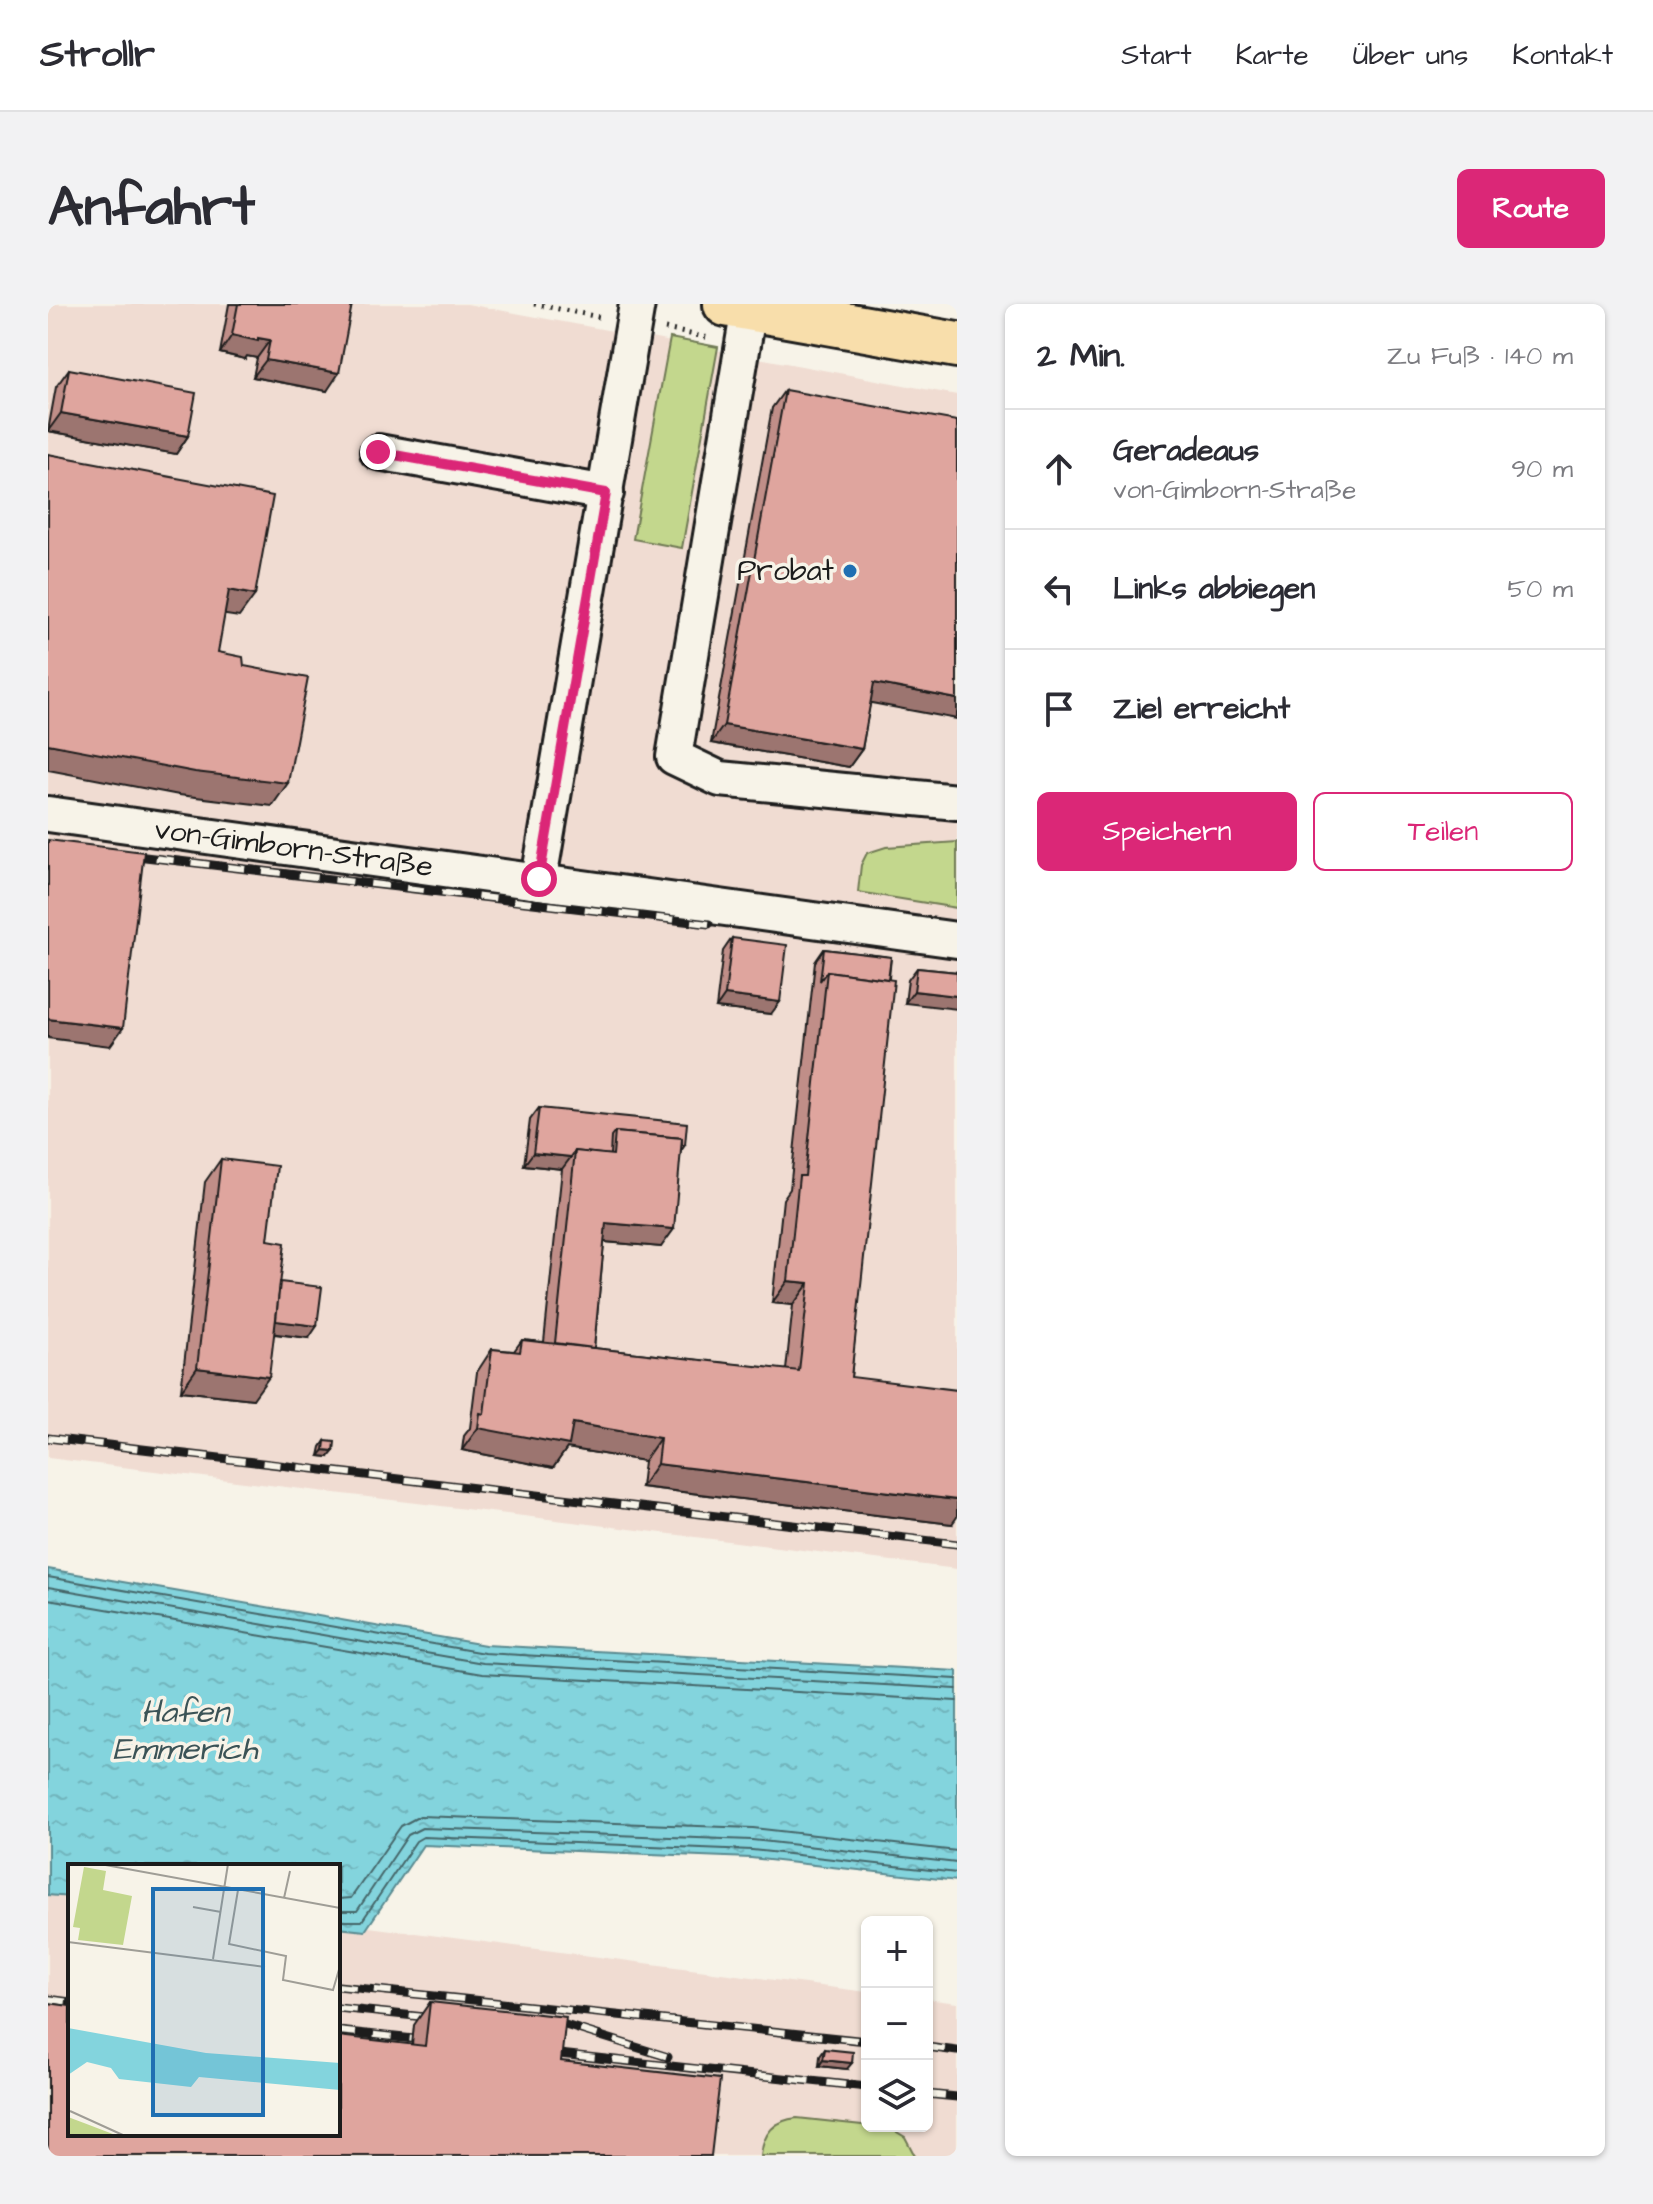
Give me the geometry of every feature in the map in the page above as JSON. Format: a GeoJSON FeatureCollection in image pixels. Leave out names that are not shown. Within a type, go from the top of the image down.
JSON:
{"type":"FeatureCollection","features":[{"type":"Feature","properties":{"kind":"main road"},"geometry":{"type":"LineString","coordinates":[[737,306],[957,345]]}},
{"type":"Feature","properties":{"kind":"street"},"geometry":{"type":"LineString","coordinates":[[539,879],[637,304]]}},
{"type":"Feature","properties":{"kind":"street"},"geometry":{"type":"LineString","coordinates":[[737,306],[674,757],[720,779],[957,802]]}},
{"type":"Feature","properties":{"kind":"street"},"geometry":{"type":"LineString","coordinates":[[378,452],[606,493]]}},
{"type":"Feature","properties":{"kind":"street","name":"von-Gimborn-Straße"},"geometry":{"type":"LineString","coordinates":[[48,814],[539,879],[957,940]]}},
{"type":"Feature","properties":{"kind":"shaded area"},"geometry":{"type":"Polygon","coordinates":[[[48,304],[467,304],[957,395],[957,1569],[48,1458],[48,304]]]}},
{"type":"Feature","properties":{"kind":"shaded area"},"geometry":{"type":"Polygon","coordinates":[[[48,1885],[68,1888],[68,2136],[340,2136],[340,1923],[861,1991],[861,2132],[933,2132],[933,2000],[957,2003],[957,2156],[48,2156],[48,1885]]]}},
{"type":"Feature","properties":{"kind":"green space"},"geometry":{"type":"Polygon","coordinates":[[[670,338],[718,347],[682,548],[633,539],[670,338]]]}},
{"type":"Feature","properties":{"kind":"green space"},"geometry":{"type":"Polygon","coordinates":[[[957,842],[957,908],[858,892],[861,865],[867,853],[886,847],[957,842]]]}},
{"type":"Feature","properties":{"kind":"green space"},"geometry":{"type":"Polygon","coordinates":[[[789,2119],[861,2125],[861,2132],[897,2132],[905,2137],[915,2156],[761,2156],[767,2135],[776,2125],[789,2119]]]}},
{"type":"Feature","properties":{"kind":"water","name":"Hafen Emmerich"},"geometry":{"type":"Polygon","coordinates":[[[48,1569],[485,1645],[957,1671],[957,1881],[751,1858],[423,1845],[365,1931],[340,1928],[340,1864],[68,1864],[68,1897],[48,1895],[48,1569]]]}},
{"type":"Feature","properties":{"kind":"building"},"geometry":{"type":"Polygon","coordinates":[[[238,304],[352,304],[339,373],[266,360],[270,340],[258,338],[258,341],[232,335],[238,304]]]}},
{"type":"Feature","properties":{"kind":"building"},"geometry":{"type":"Polygon","coordinates":[[[69,369],[196,393],[188,436],[61,413],[69,369]]]}},
{"type":"Feature","properties":{"kind":"building","name":"Probat"},"geometry":{"type":"Polygon","coordinates":[[[785,390],[957,421],[957,699],[874,683],[862,749],[724,725],[785,390]]]}},
{"type":"Feature","properties":{"kind":"building"},"geometry":{"type":"Polygon","coordinates":[[[48,454],[273,496],[255,595],[229,590],[218,652],[243,657],[244,666],[308,678],[288,783],[195,772],[48,744],[48,454]]]}},
{"type":"Feature","properties":{"kind":"building"},"geometry":{"type":"Polygon","coordinates":[[[48,840],[144,852],[123,1028],[48,1019],[48,840]]]}},
{"type":"Feature","properties":{"kind":"building"},"geometry":{"type":"Polygon","coordinates":[[[732,938],[787,945],[780,1002],[725,995],[732,938]]]}},
{"type":"Feature","properties":{"kind":"building"},"geometry":{"type":"Polygon","coordinates":[[[824,949],[891,957],[888,979],[827,971],[820,981],[824,949]]]}},
{"type":"Feature","properties":{"kind":"building"},"geometry":{"type":"Polygon","coordinates":[[[917,968],[957,972],[957,996],[914,991],[917,968]]]}},
{"type":"Feature","properties":{"kind":"building"},"geometry":{"type":"Polygon","coordinates":[[[827,971],[894,980],[851,1377],[957,1390],[957,1500],[657,1464],[660,1438],[573,1423],[569,1445],[478,1428],[480,1413],[484,1414],[492,1349],[520,1352],[522,1340],[799,1371],[809,1283],[788,1281],[799,1176],[805,1176],[827,971]]]}},
{"type":"Feature","properties":{"kind":"building"},"geometry":{"type":"Polygon","coordinates":[[[539,1108],[687,1123],[685,1145],[682,1145],[682,1138],[615,1132],[611,1137],[610,1155],[575,1151],[571,1157],[533,1153],[539,1108]]]}},
{"type":"Feature","properties":{"kind":"building"},"geometry":{"type":"Polygon","coordinates":[[[615,1132],[682,1138],[674,1229],[606,1223],[594,1348],[555,1343],[575,1151],[613,1155],[615,1132]]]}},
{"type":"Feature","properties":{"kind":"building"},"geometry":{"type":"Polygon","coordinates":[[[221,1159],[277,1166],[268,1240],[285,1243],[269,1377],[197,1368],[221,1159]]]}},
{"type":"Feature","properties":{"kind":"building"},"geometry":{"type":"Polygon","coordinates":[[[280,1282],[322,1287],[317,1326],[276,1321],[280,1282]]]}},
{"type":"Feature","properties":{"kind":"building"},"geometry":{"type":"Polygon","coordinates":[[[325,1441],[335,1442],[334,1451],[324,1450],[325,1441]]]}},
{"type":"Feature","properties":{"kind":"building"},"geometry":{"type":"Polygon","coordinates":[[[430,2002],[566,2017],[561,2061],[720,2079],[711,2156],[48,2156],[48,2003],[68,2006],[68,2136],[340,2136],[340,2036],[425,2046],[430,2002]]]}},
{"type":"Feature","properties":{"kind":"building"},"geometry":{"type":"Polygon","coordinates":[[[825,2049],[853,2052],[852,2063],[823,2060],[825,2049]]]}},
{"type":"Feature","properties":{"kind":"railway"},"geometry":{"type":"LineString","coordinates":[[120,854],[709,924]]}},
{"type":"Feature","properties":{"kind":"railway"},"geometry":{"type":"LineString","coordinates":[[48,1438],[957,1544]]}},
{"type":"Feature","properties":{"kind":"railway"},"geometry":{"type":"LineString","coordinates":[[340,1986],[861,2040]]}},
{"type":"Feature","properties":{"kind":"railway"},"geometry":{"type":"LineString","coordinates":[[48,1999],[68,2002]]}},
{"type":"Feature","properties":{"kind":"railway"},"geometry":{"type":"LineString","coordinates":[[340,2008],[444,2019]]}},
{"type":"Feature","properties":{"kind":"railway"},"geometry":{"type":"LineString","coordinates":[[546,2019],[668,2057]]}},
{"type":"Feature","properties":{"kind":"railway"},"geometry":{"type":"LineString","coordinates":[[340,2031],[433,2041]]}},
{"type":"Feature","properties":{"kind":"railway"},"geometry":{"type":"LineString","coordinates":[[933,2048],[957,2051]]}},
{"type":"Feature","properties":{"kind":"railway"},"geometry":{"type":"LineString","coordinates":[[541,2052],[861,2086]]}},
{"type":"Feature","properties":{"kind":"railway"},"geometry":{"type":"LineString","coordinates":[[933,2095],[957,2097]]}},
{"type":"Feature","properties":{"kind":"place","name":"Probat"},"geometry":{"type":"Point","coordinates":[850,571]}},
{"type":"Feature","properties":{"kind":"route"},"geometry":{"type":"LineString","coordinates":[[378,452],[606,493],[539,879]]}}]}
